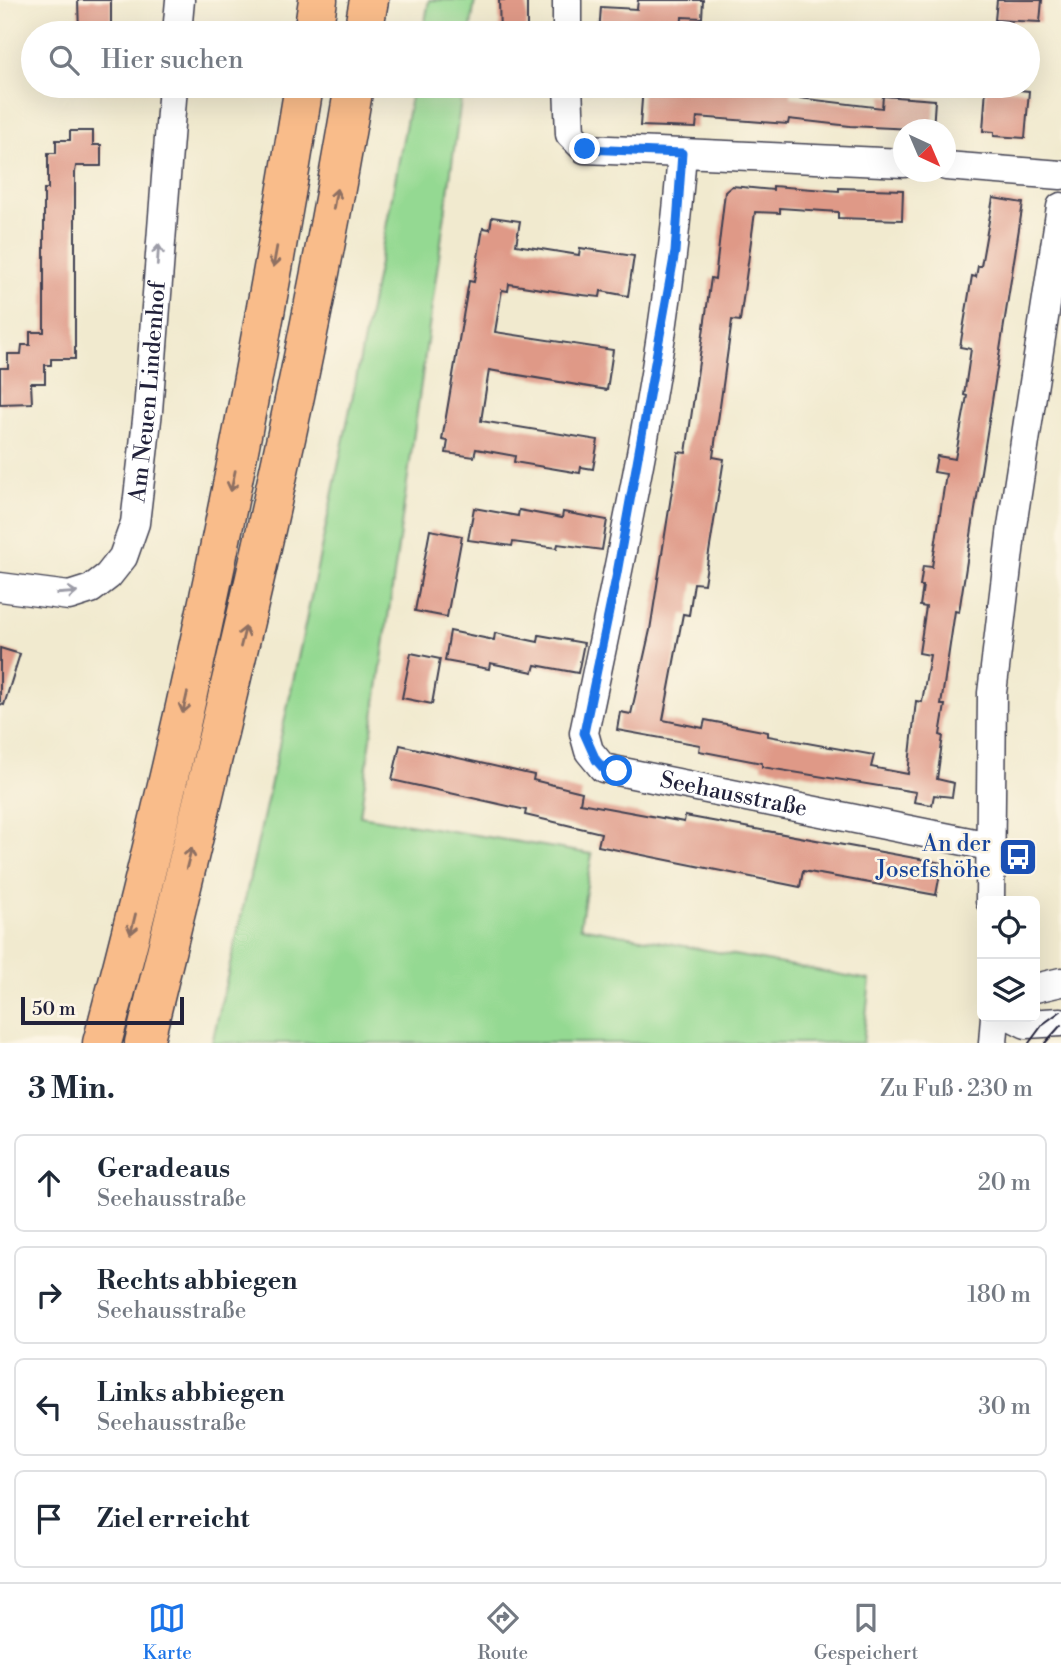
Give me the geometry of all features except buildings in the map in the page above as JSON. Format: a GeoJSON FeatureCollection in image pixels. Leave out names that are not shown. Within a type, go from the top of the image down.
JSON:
{"type":"FeatureCollection","features":[{"type":"Feature","properties":{"kind":"highway"},"geometry":{"type":"LineString","coordinates":[[315,21],[318,0]]}},
{"type":"Feature","properties":{"kind":"highway"},"geometry":{"type":"LineString","coordinates":[[365,21],[369,0]]}},
{"type":"Feature","properties":{"kind":"highway"},"geometry":{"type":"LineString","coordinates":[[102,1043],[149,859],[215,571],[261,334],[302,98]]}},
{"type":"Feature","properties":{"kind":"highway"},"geometry":{"type":"LineString","coordinates":[[144,1043],[257,579],[299,386],[353,98]]}},
{"type":"Feature","properties":{"kind":"street"},"geometry":{"type":"LineString","coordinates":[[178,21],[180,0]]}},
{"type":"Feature","properties":{"kind":"street"},"geometry":{"type":"LineString","coordinates":[[567,21],[568,0]]}},
{"type":"Feature","properties":{"kind":"street","name":"Am Neuen Lindenhof"},"geometry":{"type":"LineString","coordinates":[[0,587],[69,596],[91,589],[116,566],[131,533],[148,411],[172,98]]}},
{"type":"Feature","properties":{"kind":"street"},"geometry":{"type":"LineString","coordinates":[[568,98],[570,134],[585,149],[893,163]]}},
{"type":"Feature","properties":{"kind":"street","name":"Seehausstraße"},"geometry":{"type":"LineString","coordinates":[[682,153],[675,252],[617,573],[584,733],[589,751],[603,768],[989,846]]}},
{"type":"Feature","properties":{"kind":"street"},"geometry":{"type":"LineString","coordinates":[[956,167],[1061,175]]}},
{"type":"Feature","properties":{"kind":"street"},"geometry":{"type":"LineString","coordinates":[[990,896],[993,680],[1018,481],[1061,207]]}},
{"type":"Feature","properties":{"kind":"street"},"geometry":{"type":"LineString","coordinates":[[989,846],[1004,896]]}},
{"type":"Feature","properties":{"kind":"street"},"geometry":{"type":"LineString","coordinates":[[1040,987],[1061,982]]}},
{"type":"Feature","properties":{"kind":"street"},"geometry":{"type":"LineString","coordinates":[[993,1043],[995,1022]]}},
{"type":"Feature","properties":{"kind":"street"},"geometry":{"type":"LineString","coordinates":[[1024,1025],[1061,1022]]}},
{"type":"Feature","properties":{"kind":"green space"},"geometry":{"type":"Polygon","coordinates":[[[429,0],[475,0],[472,21],[425,21],[429,0]]]}},
{"type":"Feature","properties":{"kind":"green space"},"geometry":{"type":"Polygon","coordinates":[[[411,98],[461,98],[360,816],[592,854],[580,927],[870,980],[863,1043],[212,1043],[318,565],[411,98]]]}},
{"type":"Feature","properties":{"kind":"tram line"},"geometry":{"type":"LineString","coordinates":[[1029,1043],[1043,1024],[1061,1011]]}},
{"type":"Feature","properties":{"kind":"tram line"},"geometry":{"type":"LineString","coordinates":[[1045,1043],[1061,1025]]}},
{"type":"Feature","properties":{"kind":"place","name":"An der Josefshöhe"},"geometry":{"type":"Point","coordinates":[1018,857]}},
{"type":"Feature","properties":{"kind":"route"},"geometry":{"type":"LineString","coordinates":[[585,149],[682,153],[675,252],[617,573],[584,733],[589,751],[596,760],[603,768],[617,771]]}}]}
